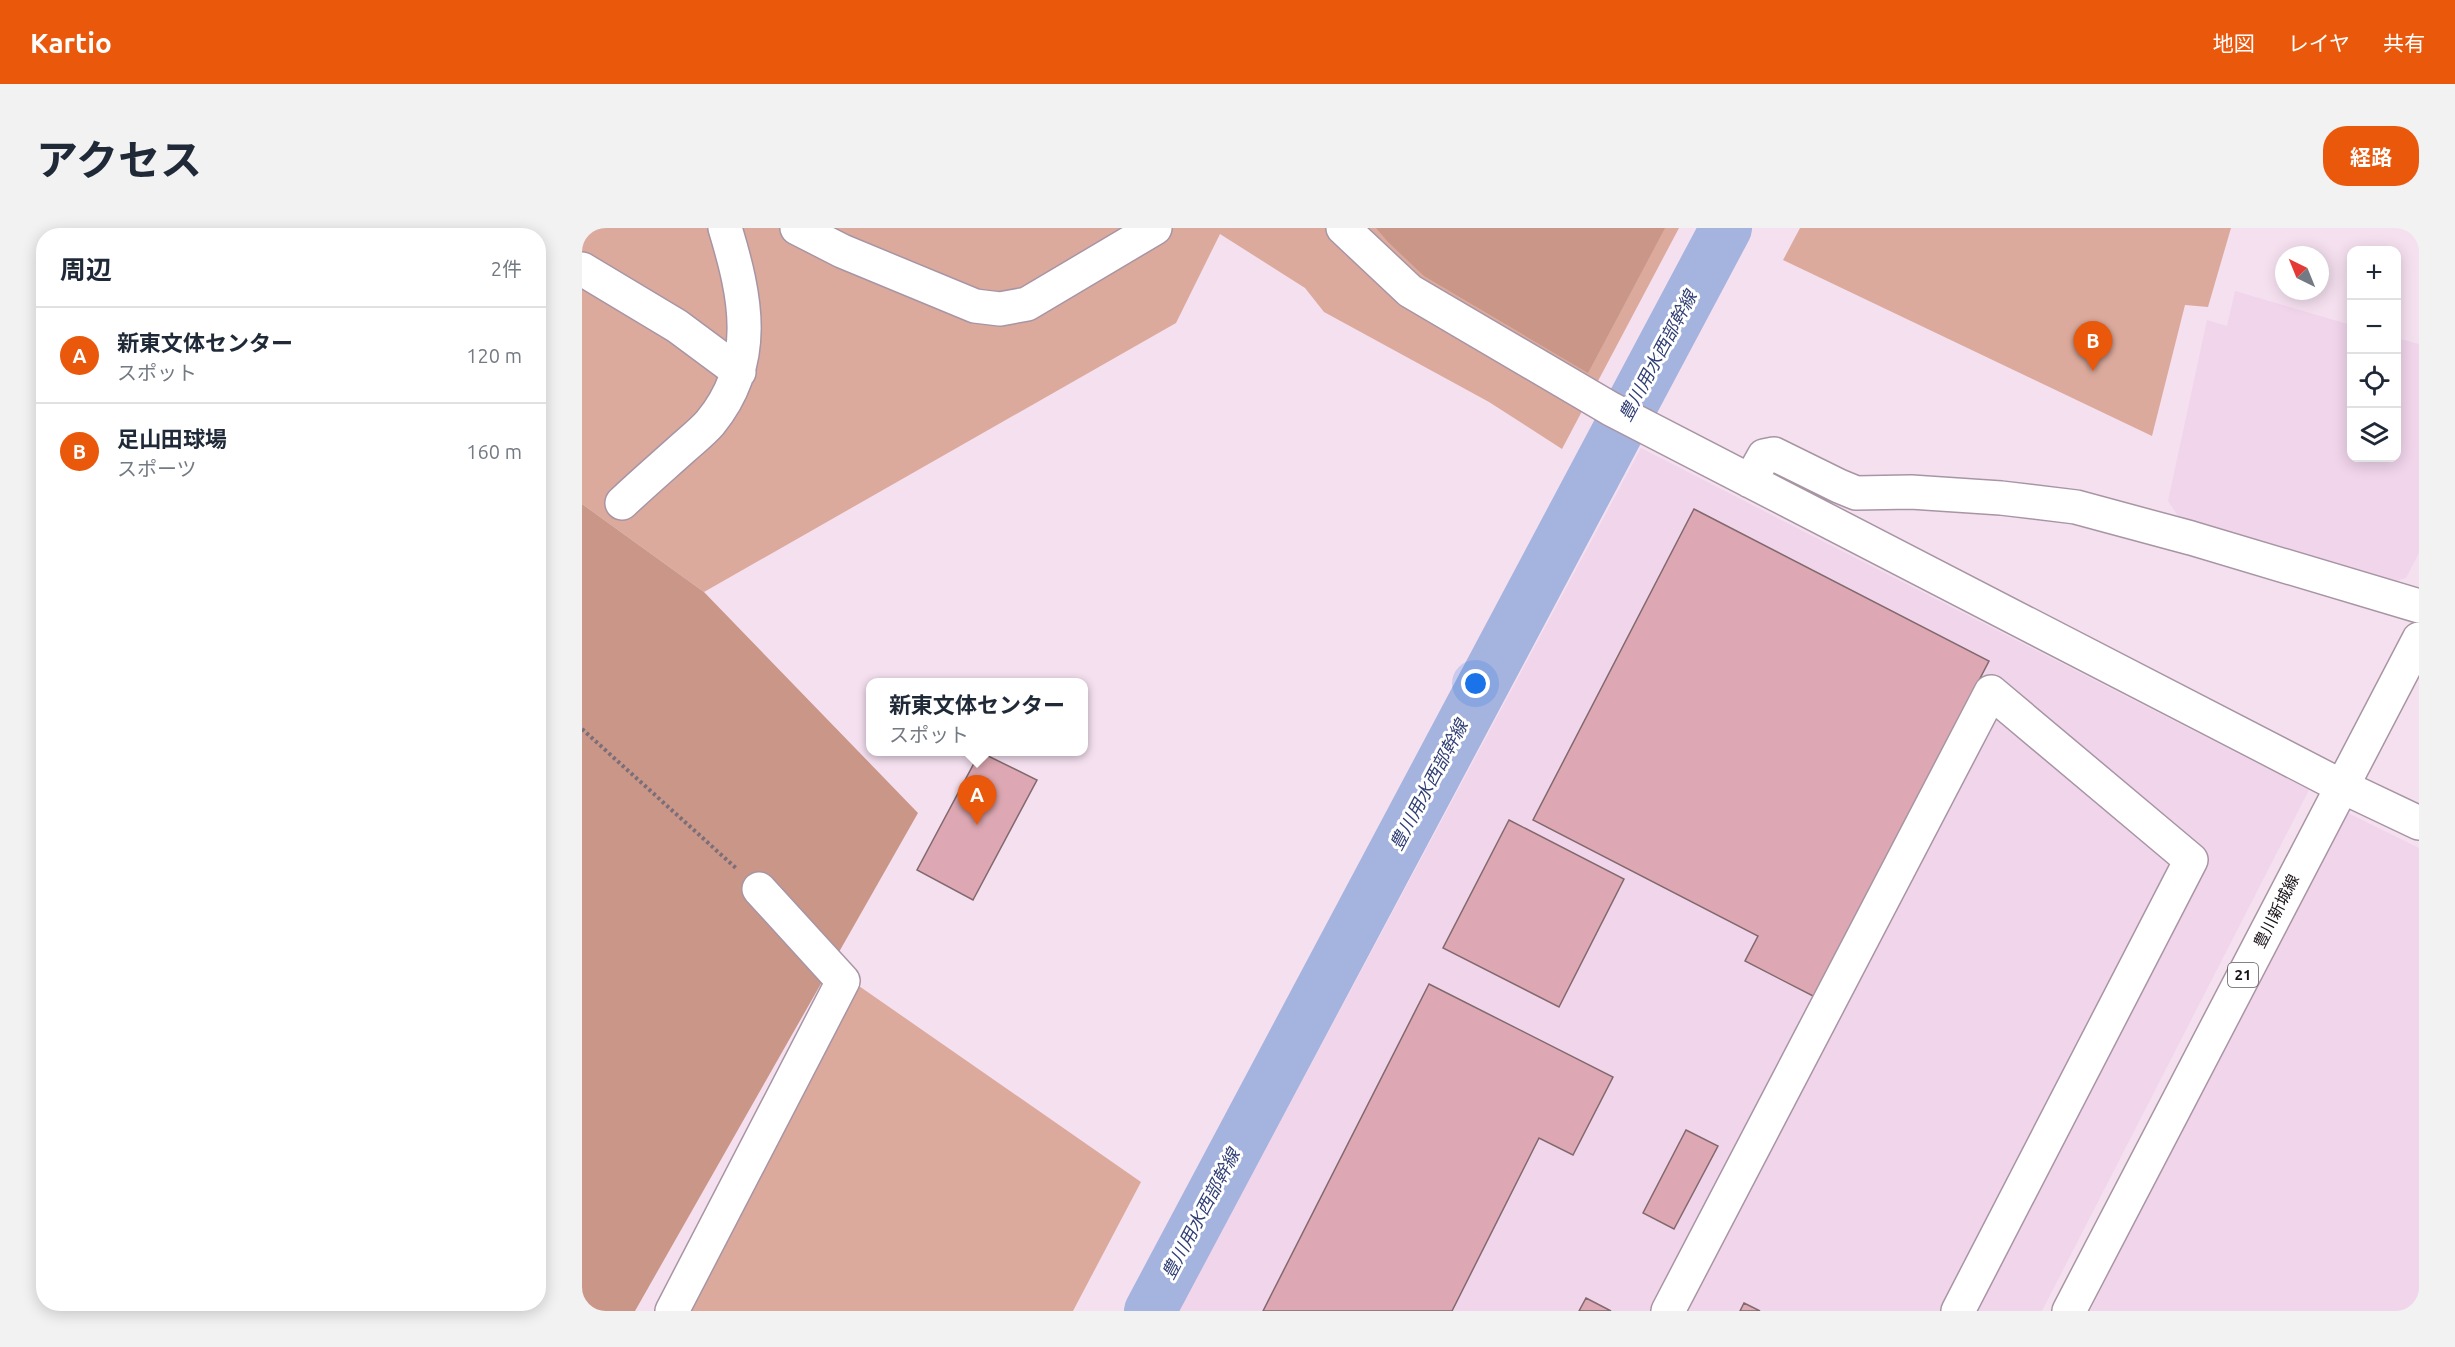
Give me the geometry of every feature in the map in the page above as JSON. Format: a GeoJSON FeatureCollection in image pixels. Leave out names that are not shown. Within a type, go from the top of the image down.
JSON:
{"type":"FeatureCollection","features":[{"type":"Feature","properties":{"kind":"street"},"geometry":{"type":"LineString","coordinates":[[622,503],[710,423],[739,372],[744,344],[743,308],[739,276],[725,228]]}},
{"type":"Feature","properties":{"kind":"street"},"geometry":{"type":"LineString","coordinates":[[797,228],[842,252],[975,306],[1000,309],[1028,304],[1155,228]]}},
{"type":"Feature","properties":{"kind":"street"},"geometry":{"type":"LineString","coordinates":[[1343,228],[1410,291],[1611,409],[2342,786],[2419,823]]}},
{"type":"Feature","properties":{"kind":"street"},"geometry":{"type":"LineString","coordinates":[[582,270],[677,326],[739,372]]}},
{"type":"Feature","properties":{"kind":"street"},"geometry":{"type":"LineString","coordinates":[[1750,481],[1764,456],[1774,454],[1856,493],[1911,492],[2001,498],[2076,507],[2191,538],[2419,606]]}},
{"type":"Feature","properties":{"kind":"street","name":"豊川新城線"},"geometry":{"type":"LineString","coordinates":[[2069,1311],[2419,639]]}},
{"type":"Feature","properties":{"kind":"street"},"geometry":{"type":"LineString","coordinates":[[1668,1311],[1991,692],[2191,860],[1958,1311]]}},
{"type":"Feature","properties":{"kind":"street"},"geometry":{"type":"LineString","coordinates":[[672,1311],[843,981],[759,889]]}},
{"type":"Feature","properties":{"kind":"path"},"geometry":{"type":"LineString","coordinates":[[582,729],[759,889]]}},
{"type":"Feature","properties":{"kind":"shaded area"},"geometry":{"type":"Polygon","coordinates":[[[582,228],[1679,228],[1562,449],[1489,402],[1324,312],[1305,288],[1220,234],[1176,323],[704,592],[582,504],[582,228]]]}},
{"type":"Feature","properties":{"kind":"shaded area"},"geometry":{"type":"Polygon","coordinates":[[[1376,228],[1665,228],[1588,373],[1424,276],[1376,228]]]}},
{"type":"Feature","properties":{"kind":"shaded area"},"geometry":{"type":"Polygon","coordinates":[[[1800,228],[2231,228],[2208,307],[2185,305],[2152,436],[1783,260],[1800,228]]]}},
{"type":"Feature","properties":{"kind":"shaded area"},"geometry":{"type":"Polygon","coordinates":[[[2235,291],[2347,324],[2347,462],[2401,462],[2401,339],[2419,344],[2419,553],[2406,578],[2391,583],[2184,525],[2168,501],[2207,320],[2227,326],[2235,291]]]}},
{"type":"Feature","properties":{"kind":"shaded area"},"geometry":{"type":"Polygon","coordinates":[[[1641,448],[2309,790],[2042,1311],[1179,1311],[1641,448]]]}},
{"type":"Feature","properties":{"kind":"shaded area"},"geometry":{"type":"Polygon","coordinates":[[[582,504],[704,592],[918,813],[635,1311],[582,1311],[582,504]]]}},
{"type":"Feature","properties":{"kind":"shaded area"},"geometry":{"type":"Polygon","coordinates":[[[2344,811],[2419,848],[2419,1311],[2090,1311],[2344,811]]]}},
{"type":"Feature","properties":{"kind":"shaded area"},"geometry":{"type":"Polygon","coordinates":[[[859,986],[1141,1182],[1073,1311],[691,1311],[859,986]]]}},
{"type":"Feature","properties":{"kind":"building"},"geometry":{"type":"Polygon","coordinates":[[[1694,509],[1989,661],[1815,997],[1745,961],[1758,936],[1533,820],[1694,509]]]}},
{"type":"Feature","properties":{"kind":"building"},"geometry":{"type":"Polygon","coordinates":[[[978,756],[988,756],[1037,780],[973,900],[917,870],[978,756]]]}},
{"type":"Feature","properties":{"kind":"building"},"geometry":{"type":"Polygon","coordinates":[[[1509,820],[1624,879],[1559,1007],[1443,948],[1509,820]]]}},
{"type":"Feature","properties":{"kind":"building"},"geometry":{"type":"Polygon","coordinates":[[[1429,984],[1613,1077],[1573,1155],[1539,1138],[1452,1311],[1263,1311],[1429,984]]]}},
{"type":"Feature","properties":{"kind":"building"},"geometry":{"type":"Polygon","coordinates":[[[1686,1130],[1718,1146],[1674,1229],[1643,1213],[1686,1130]]]}},
{"type":"Feature","properties":{"kind":"building"},"geometry":{"type":"Polygon","coordinates":[[[1586,1298],[1611,1311],[1579,1311],[1586,1298]]]}},
{"type":"Feature","properties":{"kind":"building"},"geometry":{"type":"Polygon","coordinates":[[[1744,1303],[1760,1311],[1740,1311],[1744,1303]]]}},
{"type":"Feature","properties":{"kind":"waterway","name":"豊川用水西部幹線"},"geometry":{"type":"LineString","coordinates":[[1150,1311],[1726,228]]}},
{"type":"Feature","properties":{"kind":"place","name":"足山田球場"},"geometry":{"type":"Point","coordinates":[2093,371]}},
{"type":"Feature","properties":{"kind":"place","name":"新東文体センター"},"geometry":{"type":"Point","coordinates":[977,825]}}]}
